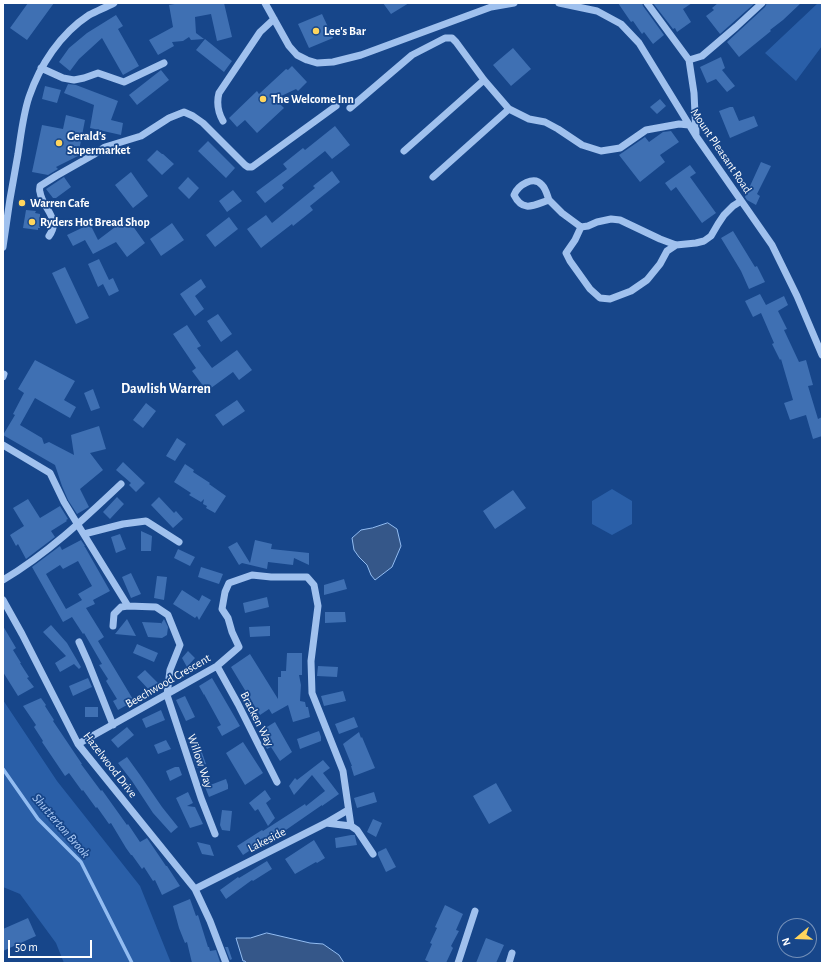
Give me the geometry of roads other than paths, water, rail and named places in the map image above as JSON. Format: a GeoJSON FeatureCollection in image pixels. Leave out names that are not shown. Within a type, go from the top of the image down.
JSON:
{"type":"FeatureCollection","features":[{"type":"Feature","properties":{"kind":"street"},"geometry":{"type":"LineString","coordinates":[[3,247],[25,114],[29,98],[41,68],[56,46],[77,24],[114,3]]}},
{"type":"Feature","properties":{"kind":"street"},"geometry":{"type":"LineString","coordinates":[[265,3],[289,46],[297,55],[317,63],[333,62],[360,55],[491,7],[514,3]]}},
{"type":"Feature","properties":{"kind":"street","name":"Mount Pleasant Road"},"geometry":{"type":"LineString","coordinates":[[559,3],[596,11],[621,24],[639,42],[696,136],[772,245],[797,296],[822,355]]}},
{"type":"Feature","properties":{"kind":"street"},"geometry":{"type":"LineString","coordinates":[[647,3],[689,60],[694,93],[696,136]]}},
{"type":"Feature","properties":{"kind":"street"},"geometry":{"type":"LineString","coordinates":[[689,60],[702,56],[762,3]]}},
{"type":"Feature","properties":{"kind":"street"},"geometry":{"type":"LineString","coordinates":[[223,121],[217,108],[217,98],[219,93],[260,32],[274,19]]}},
{"type":"Feature","properties":{"kind":"street"},"geometry":{"type":"LineString","coordinates":[[350,108],[412,55],[445,38],[452,38],[484,80],[510,109],[529,119],[546,122],[582,145],[601,151],[620,148],[646,130],[679,124],[689,125]]}},
{"type":"Feature","properties":{"kind":"street"},"geometry":{"type":"LineString","coordinates":[[41,68],[63,78],[74,80],[98,73],[124,82],[164,63]]}},
{"type":"Feature","properties":{"kind":"street"},"geometry":{"type":"LineString","coordinates":[[404,151],[484,80]]}},
{"type":"Feature","properties":{"kind":"street"},"geometry":{"type":"LineString","coordinates":[[49,236],[52,232],[53,222],[40,193],[40,186],[105,147],[141,136],[169,118],[184,112],[193,116],[198,119],[245,165],[252,167],[336,106]]}},
{"type":"Feature","properties":{"kind":"street"},"geometry":{"type":"LineString","coordinates":[[433,176],[510,109]]}},
{"type":"Feature","properties":{"kind":"street"},"geometry":{"type":"LineString","coordinates":[[549,200],[531,206],[524,206],[519,204],[514,195],[522,185],[536,181],[541,183],[549,200],[562,213],[581,227]]}},
{"type":"Feature","properties":{"kind":"street"},"geometry":{"type":"LineString","coordinates":[[676,245],[667,251],[660,264],[647,280],[631,291],[610,299],[600,298],[590,289],[566,253],[575,240],[581,227],[611,219],[620,220],[660,240],[676,245],[704,241],[711,236],[718,224],[733,206],[741,201]]}},
{"type":"Feature","properties":{"kind":"street"},"geometry":{"type":"LineString","coordinates":[[3,445],[50,473],[64,502],[128,606]]}},
{"type":"Feature","properties":{"kind":"street"},"geometry":{"type":"LineString","coordinates":[[3,580],[22,569],[78,525],[121,484]]}},
{"type":"Feature","properties":{"kind":"street"},"geometry":{"type":"LineString","coordinates":[[84,534],[123,524],[146,521],[179,542]]}},
{"type":"Feature","properties":{"kind":"street","name":"Beechwood Crescent"},"geometry":{"type":"LineString","coordinates":[[78,744],[217,666],[239,647],[232,632],[228,618],[222,609],[228,583],[252,575],[271,577],[307,577],[314,585],[318,606],[311,661],[312,693],[343,771],[348,810]]}},
{"type":"Feature","properties":{"kind":"street","name":"Hazelwood Drive"},"geometry":{"type":"LineString","coordinates":[[3,600],[78,744],[195,889],[210,921],[226,963]]}},
{"type":"Feature","properties":{"kind":"street"},"geometry":{"type":"LineString","coordinates":[[113,626],[114,614],[122,607],[156,607],[168,615],[180,645],[170,670],[166,695]]}},
{"type":"Feature","properties":{"kind":"street"},"geometry":{"type":"LineString","coordinates":[[79,642],[113,724]]}},
{"type":"Feature","properties":{"kind":"street","name":"Bracken Way"},"geometry":{"type":"LineString","coordinates":[[217,666],[277,782]]}},
{"type":"Feature","properties":{"kind":"street","name":"Willow Way"},"geometry":{"type":"LineString","coordinates":[[166,695],[201,798],[215,834]]}},
{"type":"Feature","properties":{"kind":"street"},"geometry":{"type":"LineString","coordinates":[[348,810],[350,826]]}},
{"type":"Feature","properties":{"kind":"street","name":"Lakeside"},"geometry":{"type":"LineString","coordinates":[[195,889],[326,823],[348,810]]}},
{"type":"Feature","properties":{"kind":"street"},"geometry":{"type":"LineString","coordinates":[[326,823],[350,826],[357,830],[373,854]]}},
{"type":"Feature","properties":{"kind":"street"},"geometry":{"type":"LineString","coordinates":[[458,963],[475,910]]}},
{"type":"Feature","properties":{"kind":"street"},"geometry":{"type":"LineString","coordinates":[[508,963],[512,954]]}},
{"type":"Feature","properties":{"kind":"waterway","name":"Shutterton Brook"},"geometry":{"type":"LineString","coordinates":[[3,769],[38,819],[81,862],[132,963]]}},
{"type":"Feature","properties":{"kind":"place","name":"Lee's Bar"},"geometry":{"type":"Point","coordinates":[316,31]}},
{"type":"Feature","properties":{"kind":"place","name":"The Welcome Inn"},"geometry":{"type":"Point","coordinates":[263,99]}},
{"type":"Feature","properties":{"kind":"place","name":"Gerald's Supermarket"},"geometry":{"type":"Point","coordinates":[59,143]}},
{"type":"Feature","properties":{"kind":"place","name":"Warren Cafe"},"geometry":{"type":"Point","coordinates":[22,203]}},
{"type":"Feature","properties":{"kind":"place","name":"Ryders Hot Bread Shop"},"geometry":{"type":"Point","coordinates":[32,222]}},
{"type":"Feature","properties":{"kind":"district","name":"Dawlish Warren"},"geometry":{"type":"Point","coordinates":[166,389]}}]}
